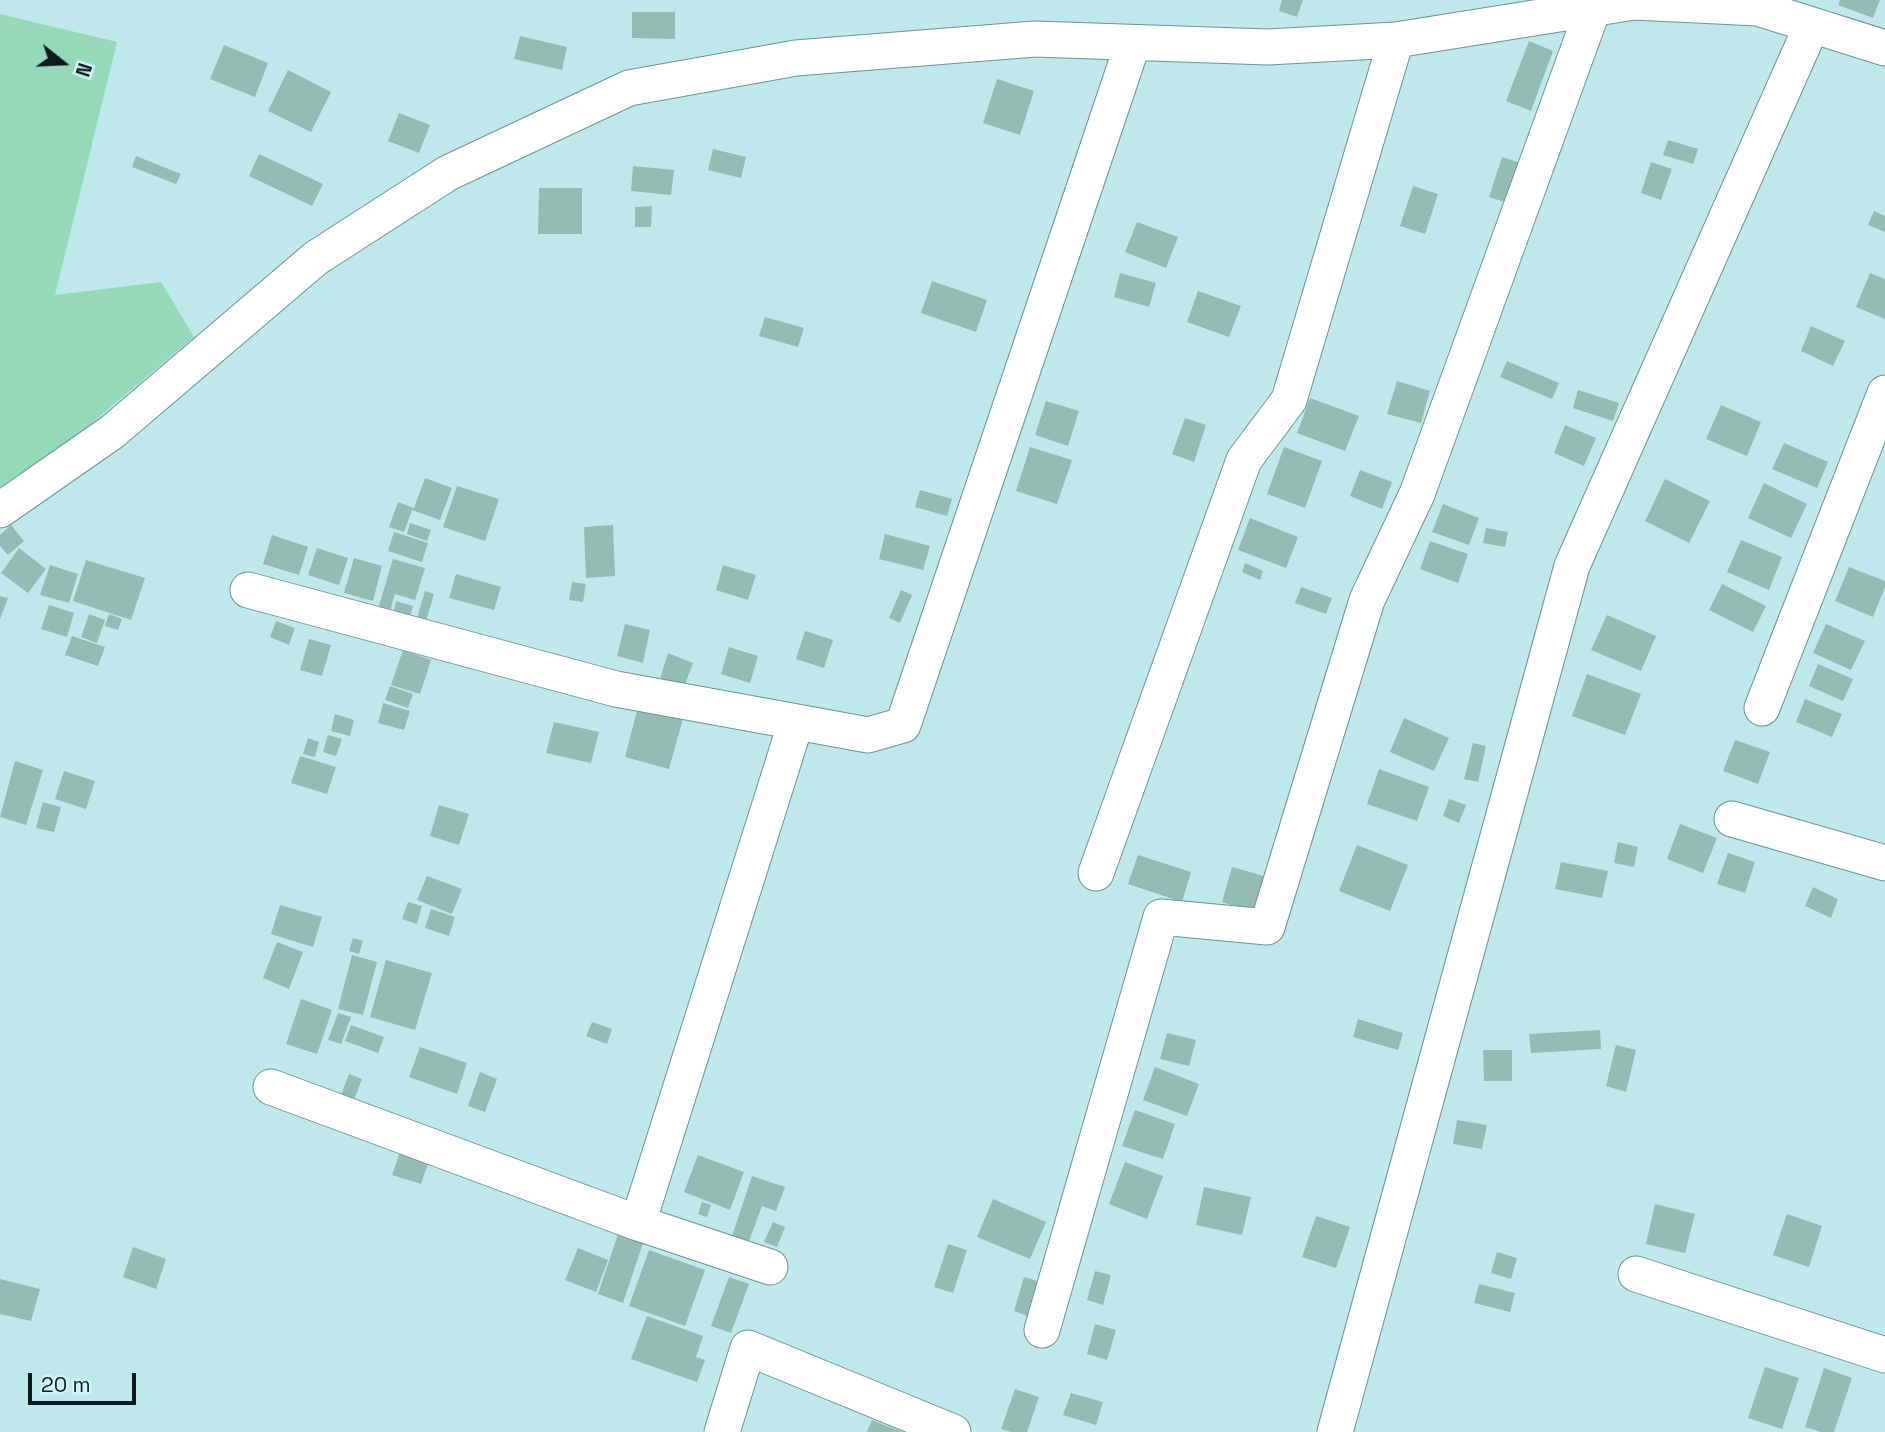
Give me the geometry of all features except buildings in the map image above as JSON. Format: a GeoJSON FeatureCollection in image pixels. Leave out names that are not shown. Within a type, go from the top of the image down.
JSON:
{"type":"FeatureCollection","features":[{"type":"Feature","properties":{"kind":"street"},"geometry":{"type":"LineString","coordinates":[[0,510],[112,432],[316,258],[448,173],[629,88],[796,58],[1035,40],[1268,47],[1396,40],[1634,2],[1758,8],[1885,48]]}},
{"type":"Feature","properties":{"kind":"street"},"geometry":{"type":"LineString","coordinates":[[1042,1330],[1161,917],[1267,927],[1367,600],[1417,494],[1593,9]]}},
{"type":"Feature","properties":{"kind":"street"},"geometry":{"type":"LineString","coordinates":[[1335,1432],[1572,566],[1812,25]]}},
{"type":"Feature","properties":{"kind":"street"},"geometry":{"type":"LineString","coordinates":[[1096,873],[1244,460],[1289,400],[1396,40]]}},
{"type":"Feature","properties":{"kind":"street"},"geometry":{"type":"LineString","coordinates":[[248,590],[615,689],[868,736],[903,725],[1133,43]]}},
{"type":"Feature","properties":{"kind":"street"},"geometry":{"type":"LineString","coordinates":[[1762,708],[1885,393]]}},
{"type":"Feature","properties":{"kind":"street"},"geometry":{"type":"LineString","coordinates":[[638,1223],[796,722]]}},
{"type":"Feature","properties":{"kind":"street"},"geometry":{"type":"LineString","coordinates":[[1732,819],[1885,863]]}},
{"type":"Feature","properties":{"kind":"street"},"geometry":{"type":"LineString","coordinates":[[271,1087],[638,1223],[770,1267]]}},
{"type":"Feature","properties":{"kind":"street"},"geometry":{"type":"LineString","coordinates":[[1636,1274],[1885,1355]]}},
{"type":"Feature","properties":{"kind":"street"},"geometry":{"type":"LineString","coordinates":[[722,1432],[748,1348],[953,1432]]}},
{"type":"Feature","properties":{"kind":"green space"},"geometry":{"type":"Polygon","coordinates":[[[0,14],[117,42],[55,295],[161,282],[194,337],[80,433],[0,487],[0,14]]]}}]}
